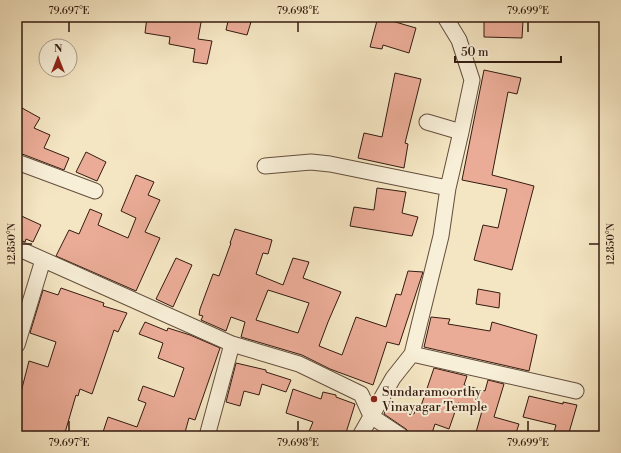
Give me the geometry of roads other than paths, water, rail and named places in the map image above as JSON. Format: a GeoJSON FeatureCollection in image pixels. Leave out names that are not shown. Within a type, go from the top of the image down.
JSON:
{"type":"FeatureCollection","features":[{"type":"Feature","properties":{"kind":"street"},"geometry":{"type":"LineString","coordinates":[[360,436],[393,378],[412,354],[440,236],[448,188],[472,80],[459,40],[445,17]]}},
{"type":"Feature","properties":{"kind":"street"},"geometry":{"type":"LineString","coordinates":[[427,122],[461,132]]}},
{"type":"Feature","properties":{"kind":"street"},"geometry":{"type":"LineString","coordinates":[[17,162],[95,191]]}},
{"type":"Feature","properties":{"kind":"street"},"geometry":{"type":"LineString","coordinates":[[265,166],[311,162],[330,164],[448,188]]}},
{"type":"Feature","properties":{"kind":"street"},"geometry":{"type":"LineString","coordinates":[[17,248],[232,344],[299,364],[361,394],[371,416],[401,436]]}},
{"type":"Feature","properties":{"kind":"street"},"geometry":{"type":"LineString","coordinates":[[17,345],[43,260]]}},
{"type":"Feature","properties":{"kind":"street"},"geometry":{"type":"LineString","coordinates":[[207,436],[232,344]]}},
{"type":"Feature","properties":{"kind":"street"},"geometry":{"type":"LineString","coordinates":[[412,354],[576,392]]}},
{"type":"Feature","properties":{"kind":"place","name":"Sundaramoorthy Vinayagar Temple"},"geometry":{"type":"Point","coordinates":[374,399]}}]}
